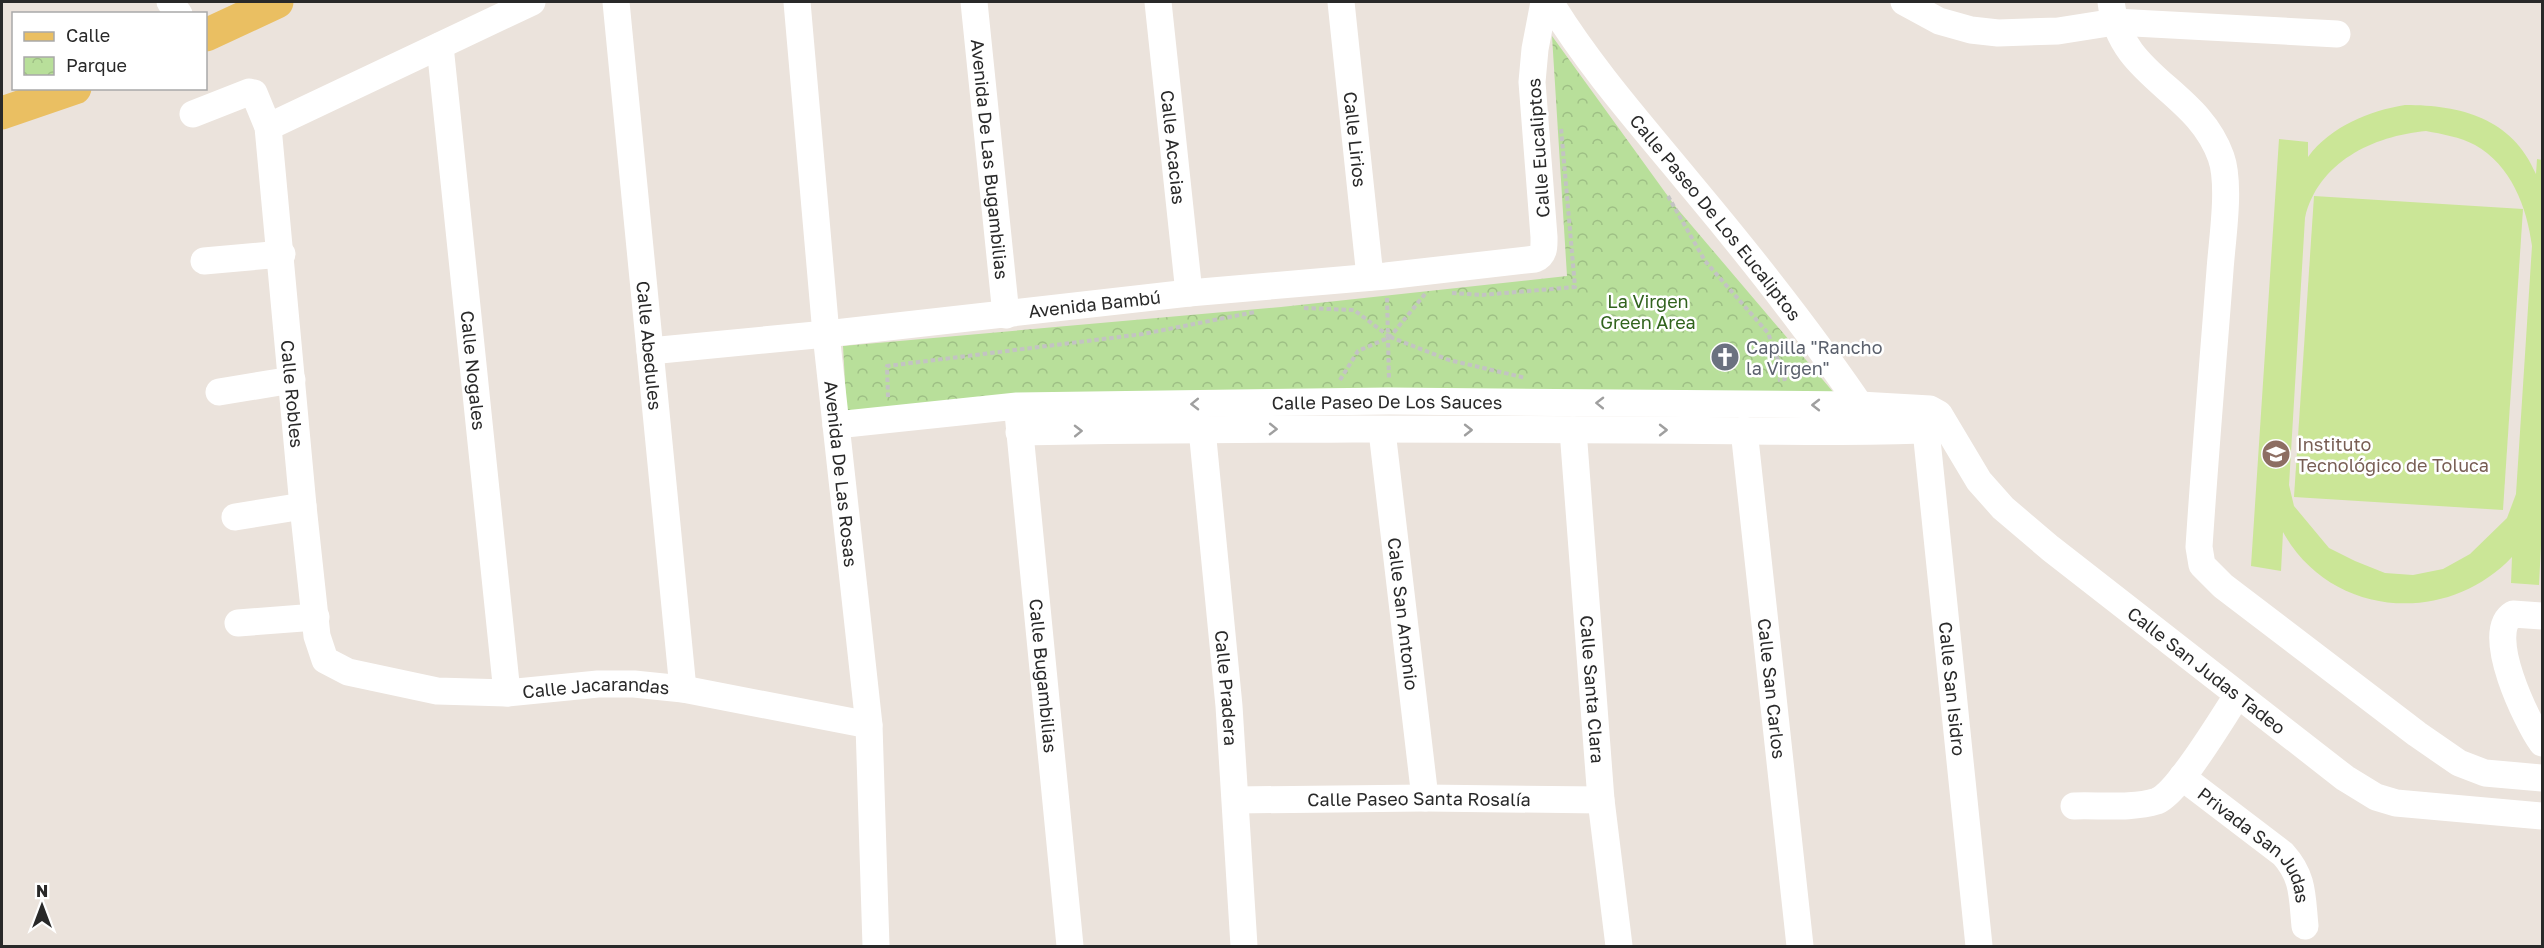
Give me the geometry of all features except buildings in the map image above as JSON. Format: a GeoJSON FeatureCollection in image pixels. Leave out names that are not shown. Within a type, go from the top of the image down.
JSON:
{"type":"FeatureCollection","features":[{"type":"Feature","properties":{"kind":"main road"},"geometry":{"type":"LineString","coordinates":[[207,12],[230,2]]}},
{"type":"Feature","properties":{"kind":"main road"},"geometry":{"type":"LineString","coordinates":[[207,35],[277,2]]}},
{"type":"Feature","properties":{"kind":"main road"},"geometry":{"type":"LineString","coordinates":[[2,114],[69,90]]}},
{"type":"Feature","properties":{"kind":"street"},"geometry":{"type":"LineString","coordinates":[[268,127],[532,2]]}},
{"type":"Feature","properties":{"kind":"street","name":"Calle Abedules"},"geometry":{"type":"LineString","coordinates":[[616,2],[683,689]]}},
{"type":"Feature","properties":{"kind":"street","name":"Avenida De Las Rosas"},"geometry":{"type":"LineString","coordinates":[[797,2],[826,334],[869,725],[876,946]]}},
{"type":"Feature","properties":{"kind":"street","name":"Avenida De Las Bugambilias"},"geometry":{"type":"LineString","coordinates":[[974,2],[1006,315]]}},
{"type":"Feature","properties":{"kind":"street","name":"Calle Acacias"},"geometry":{"type":"LineString","coordinates":[[1158,2],[1189,293]]}},
{"type":"Feature","properties":{"kind":"street","name":"Calle Lirios"},"geometry":{"type":"LineString","coordinates":[[1341,2],[1378,276]]}},
{"type":"Feature","properties":{"kind":"street","name":"Calle Eucaliptos"},"geometry":{"type":"LineString","coordinates":[[1540,257],[1544,250],[1544,237],[1532,82],[1535,49],[1544,2]]}},
{"type":"Feature","properties":{"kind":"street","name":"Calle Paseo De Los Eucaliptos"},"geometry":{"type":"LineString","coordinates":[[1550,2],[1567,30],[1605,80],[1792,311],[1879,433]]}},
{"type":"Feature","properties":{"kind":"street"},"geometry":{"type":"LineString","coordinates":[[1904,2],[1939,21],[1971,30],[1998,33],[2058,31],[2113,12],[2168,13],[2337,34]]}},
{"type":"Feature","properties":{"kind":"street"},"geometry":{"type":"LineString","coordinates":[[2113,12],[2129,52],[2184,101],[2204,123],[2217,147],[2224,168],[2222,234],[2199,547],[2202,565],[2223,586],[2453,760],[2485,773],[2542,778]]}},
{"type":"Feature","properties":{"kind":"street","name":"Calle Nogales"},"geometry":{"type":"LineString","coordinates":[[440,46],[507,693]]}},
{"type":"Feature","properties":{"kind":"street","name":"Calle Robles"},"geometry":{"type":"LineString","coordinates":[[193,114],[249,92],[254,93],[258,98],[268,127],[282,254],[303,506],[319,642],[325,660]]}},
{"type":"Feature","properties":{"kind":"street"},"geometry":{"type":"LineString","coordinates":[[204,261],[282,254]]}},
{"type":"Feature","properties":{"kind":"street","name":"Avenida Bambú"},"geometry":{"type":"LineString","coordinates":[[650,351],[1006,315],[1189,293],[1523,262],[1540,257]]}},
{"type":"Feature","properties":{"kind":"street"},"geometry":{"type":"LineString","coordinates":[[219,392],[292,380]]}},
{"type":"Feature","properties":{"kind":"street","name":"Calle Paseo De Los Sauces"},"geometry":{"type":"LineString","coordinates":[[836,425],[1018,419],[1389,401],[1914,407],[1937,424]]}},
{"type":"Feature","properties":{"kind":"street","name":"Calle Paseo De Los Sauces"},"geometry":{"type":"LineString","coordinates":[[1018,419],[1202,429],[1382,431],[1744,430],[1879,433],[1937,424]]}},
{"type":"Feature","properties":{"kind":"street","name":"Calle Bugambilias"},"geometry":{"type":"LineString","coordinates":[[1018,419],[1070,946]]}},
{"type":"Feature","properties":{"kind":"street","name":"Calle San Judas Tadeo"},"geometry":{"type":"LineString","coordinates":[[1937,424],[1978,481],[2003,508],[2237,696],[2345,778],[2376,797],[2406,804],[2542,816]]}},
{"type":"Feature","properties":{"kind":"street","name":"Calle San Isidro"},"geometry":{"type":"LineString","coordinates":[[1937,424],[1979,946]]}},
{"type":"Feature","properties":{"kind":"street","name":"Calle Pradera"},"geometry":{"type":"LineString","coordinates":[[1202,429],[1236,800],[1244,946]]}},
{"type":"Feature","properties":{"kind":"street","name":"Calle Santa Clara"},"geometry":{"type":"LineString","coordinates":[[1573,430],[1600,800],[1619,946]]}},
{"type":"Feature","properties":{"kind":"street","name":"Calle San Carlos"},"geometry":{"type":"LineString","coordinates":[[1744,430],[1800,946]]}},
{"type":"Feature","properties":{"kind":"street","name":"Calle San Antonio"},"geometry":{"type":"LineString","coordinates":[[1382,431],[1425,798]]}},
{"type":"Feature","properties":{"kind":"street"},"geometry":{"type":"LineString","coordinates":[[236,517],[303,506]]}},
{"type":"Feature","properties":{"kind":"street"},"geometry":{"type":"LineString","coordinates":[[2542,616],[2513,614],[2506,620],[2503,630],[2507,664],[2514,689],[2523,712],[2542,743]]}},
{"type":"Feature","properties":{"kind":"street"},"geometry":{"type":"LineString","coordinates":[[238,623],[316,617]]}},
{"type":"Feature","properties":{"kind":"street","name":"Calle Jacarandas"},"geometry":{"type":"LineString","coordinates":[[325,660],[348,672],[437,690],[507,693],[598,684],[634,684],[683,689],[869,725]]}},
{"type":"Feature","properties":{"kind":"street","name":"Privada San Judas"},"geometry":{"type":"LineString","coordinates":[[2074,806],[2130,805],[2155,801],[2169,793],[2237,696]]}},
{"type":"Feature","properties":{"kind":"street","name":"Privada San Judas"},"geometry":{"type":"LineString","coordinates":[[2182,777],[2283,854],[2293,866],[2301,888],[2306,926]]}},
{"type":"Feature","properties":{"kind":"street","name":"Calle Paseo Santa Rosalía"},"geometry":{"type":"LineString","coordinates":[[1236,800],[1425,798],[1600,800]]}},
{"type":"Feature","properties":{"kind":"path"},"geometry":{"type":"LineString","coordinates":[[1450,293],[1482,295],[1575,287],[1560,116]]}},
{"type":"Feature","properties":{"kind":"path"},"geometry":{"type":"LineString","coordinates":[[1661,187],[1675,206],[1705,261],[1768,333],[1785,379],[1774,381]]}},
{"type":"Feature","properties":{"kind":"path"},"geometry":{"type":"LineString","coordinates":[[1378,276],[1390,337],[1389,401]]}},
{"type":"Feature","properties":{"kind":"path"},"geometry":{"type":"LineString","coordinates":[[1339,382],[1358,351],[1390,337],[1428,291]]}},
{"type":"Feature","properties":{"kind":"path"},"geometry":{"type":"LineString","coordinates":[[1302,308],[1354,310],[1390,337],[1449,360],[1534,380]]}},
{"type":"Feature","properties":{"kind":"path"},"geometry":{"type":"LineString","coordinates":[[900,397],[888,398],[887,366],[1143,334],[1258,311]]}},
{"type":"Feature","properties":{"kind":"green space","name":"La Virgen Green Area"},"geometry":{"type":"Polygon","coordinates":[[[1552,36],[1675,206],[1840,400],[847,418],[843,346],[1281,307],[1567,276],[1552,36]]]}},
{"type":"Feature","properties":{"kind":"green space"},"geometry":{"type":"Polygon","coordinates":[[[2405,105],[2426,106],[2465,112],[2482,118],[2513,140],[2526,155],[2536,174],[2537,159],[2542,160],[2542,526],[2539,585],[2511,583],[2512,557],[2485,580],[2455,595],[2423,602],[2390,603],[2359,596],[2329,582],[2304,560],[2283,532],[2281,571],[2251,566],[2279,139],[2308,142],[2308,157],[2317,146],[2339,129],[2365,116],[2405,105]],[[2426,131],[2387,139],[2351,155],[2322,181],[2312,198],[2305,218],[2289,485],[2294,506],[2329,548],[2385,573],[2413,575],[2443,569],[2470,554],[2507,518],[2516,494],[2532,246],[2526,217],[2515,188],[2508,175],[2488,153],[2469,142],[2426,131]]]}},
{"type":"Feature","properties":{"kind":"green space"},"geometry":{"type":"Polygon","coordinates":[[[2314,196],[2523,209],[2503,510],[2294,497],[2314,196]]]}},
{"type":"Feature","properties":{"kind":"place","name":"Capilla \"Rancho la Virgen\""},"geometry":{"type":"Point","coordinates":[1725,357]}},
{"type":"Feature","properties":{"kind":"place","name":"Instituto Tecnológico de Toluca"},"geometry":{"type":"Point","coordinates":[2276,454]}}]}
